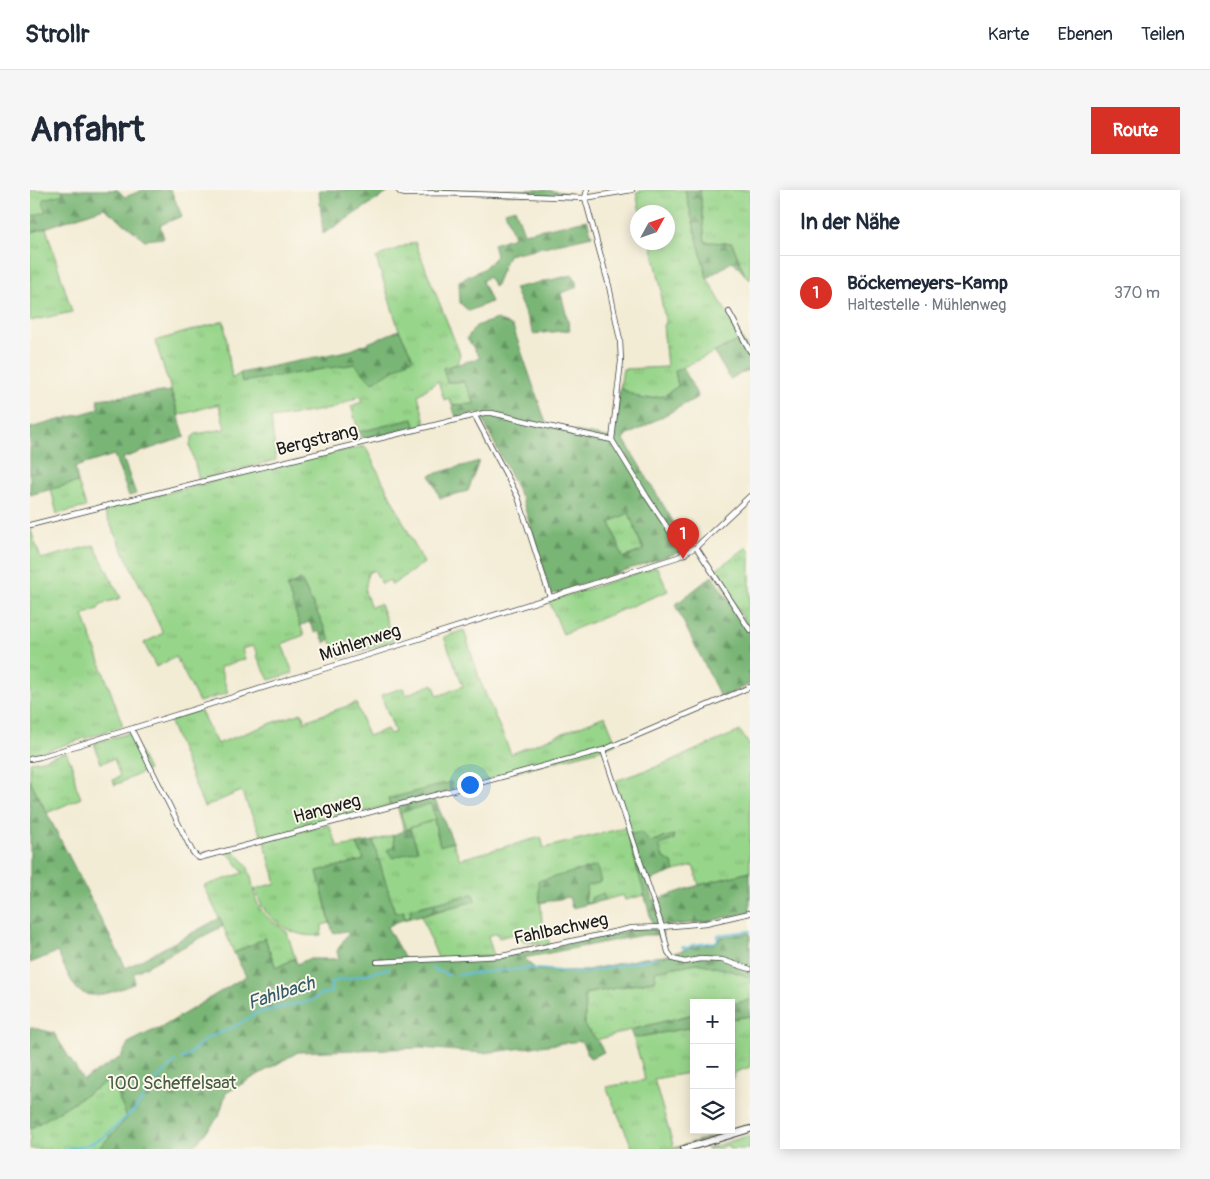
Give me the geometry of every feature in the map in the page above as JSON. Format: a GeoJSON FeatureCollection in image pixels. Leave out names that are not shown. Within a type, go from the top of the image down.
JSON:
{"type":"FeatureCollection","features":[{"type":"Feature","properties":{"kind":"street"},"geometry":{"type":"LineString","coordinates":[[587,190],[585,198],[609,286],[620,340],[621,362],[612,440],[685,554]]}},
{"type":"Feature","properties":{"kind":"street"},"geometry":{"type":"LineString","coordinates":[[399,191],[406,194],[441,193],[585,198],[632,190]]}},
{"type":"Feature","properties":{"kind":"street"},"geometry":{"type":"LineString","coordinates":[[729,312],[750,351]]}},
{"type":"Feature","properties":{"kind":"street","name":"Bergstrang"},"geometry":{"type":"LineString","coordinates":[[30,525],[484,413],[492,413],[612,440]]}},
{"type":"Feature","properties":{"kind":"street"},"geometry":{"type":"LineString","coordinates":[[475,416],[518,497],[550,598]]}},
{"type":"Feature","properties":{"kind":"street","name":"Mühlenweg"},"geometry":{"type":"LineString","coordinates":[[30,759],[132,730],[624,575],[685,554],[696,547],[750,496]]}},
{"type":"Feature","properties":{"kind":"street"},"geometry":{"type":"LineString","coordinates":[[696,547],[750,630]]}},
{"type":"Feature","properties":{"kind":"street","name":"Hangweg"},"geometry":{"type":"LineString","coordinates":[[132,730],[192,851],[199,858],[603,750],[750,686]]}},
{"type":"Feature","properties":{"kind":"street"},"geometry":{"type":"LineString","coordinates":[[603,750],[662,927],[668,952],[673,959],[685,962],[700,959],[722,960],[750,969]]}},
{"type":"Feature","properties":{"kind":"street","name":"Fahlbachweg"},"geometry":{"type":"LineString","coordinates":[[377,962],[502,956],[632,928],[706,924],[750,913]]}},
{"type":"Feature","properties":{"kind":"street"},"geometry":{"type":"LineString","coordinates":[[684,1149],[750,1129]]}},
{"type":"Feature","properties":{"kind":"green space"},"geometry":{"type":"Polygon","coordinates":[[[30,190],[62,190],[64,194],[45,212],[30,217],[30,190]]]}},
{"type":"Feature","properties":{"kind":"green space"},"geometry":{"type":"Polygon","coordinates":[[[62,190],[118,190],[125,197],[143,190],[171,190],[182,216],[160,225],[164,238],[145,240],[104,208],[30,233],[30,217],[45,212],[43,199],[63,194],[62,190]]]}},
{"type":"Feature","properties":{"kind":"green space"},"geometry":{"type":"Polygon","coordinates":[[[319,190],[392,190],[323,234],[319,190]]]}},
{"type":"Feature","properties":{"kind":"green space"},"geometry":{"type":"Polygon","coordinates":[[[398,190],[545,190],[569,193],[569,196],[407,192],[398,190]]]}},
{"type":"Feature","properties":{"kind":"green space"},"geometry":{"type":"Polygon","coordinates":[[[647,190],[685,190],[707,278],[742,339],[675,371],[678,386],[664,396],[642,399],[620,388],[623,369],[667,367],[663,325],[666,324],[660,294],[662,292],[653,250],[675,250],[675,205],[639,205],[636,192],[647,190]]]}},
{"type":"Feature","properties":{"kind":"green space"},"geometry":{"type":"Polygon","coordinates":[[[685,190],[700,190],[705,242],[732,243],[745,275],[733,261],[707,278],[685,190]]]}},
{"type":"Feature","properties":{"kind":"green space"},"geometry":{"type":"Polygon","coordinates":[[[700,190],[750,190],[750,280],[745,275],[732,243],[705,242],[700,190]]]}},
{"type":"Feature","properties":{"kind":"green space"},"geometry":{"type":"Polygon","coordinates":[[[515,208],[524,233],[587,220],[592,236],[508,255],[495,287],[488,277],[482,281],[491,302],[469,311],[460,303],[459,281],[483,269],[496,256],[493,244],[514,237],[505,211],[515,208]]]}},
{"type":"Feature","properties":{"kind":"green space"},"geometry":{"type":"Polygon","coordinates":[[[46,228],[72,312],[30,321],[30,233],[46,228]]]}},
{"type":"Feature","properties":{"kind":"green space"},"geometry":{"type":"Polygon","coordinates":[[[415,242],[460,354],[457,364],[443,368],[447,382],[464,382],[475,404],[452,405],[449,398],[444,400],[438,381],[418,395],[426,426],[415,427],[413,419],[359,432],[351,406],[362,402],[360,396],[331,409],[271,418],[276,460],[199,480],[190,445],[192,437],[196,434],[225,429],[219,404],[179,415],[155,341],[224,321],[232,379],[240,373],[243,381],[355,364],[413,358],[399,330],[376,258],[415,242]]]}},
{"type":"Feature","properties":{"kind":"green space"},"geometry":{"type":"Polygon","coordinates":[[[573,275],[578,287],[561,293],[570,330],[534,334],[514,288],[573,275]]]}},
{"type":"Feature","properties":{"kind":"green space"},"geometry":{"type":"Polygon","coordinates":[[[497,319],[513,327],[547,426],[613,438],[620,388],[642,399],[664,396],[678,386],[675,371],[683,367],[698,397],[623,438],[689,548],[551,595],[522,499],[479,412],[456,417],[452,405],[475,404],[464,382],[447,382],[443,368],[480,358],[467,338],[476,326],[497,319]],[[629,513],[610,522],[623,558],[643,550],[629,513]]]}},
{"type":"Feature","properties":{"kind":"green space"},"geometry":{"type":"Polygon","coordinates":[[[399,330],[413,358],[372,383],[355,364],[242,382],[240,373],[351,350],[399,330]]]}},
{"type":"Feature","properties":{"kind":"green space"},"geometry":{"type":"Polygon","coordinates":[[[742,339],[750,354],[750,369],[730,379],[714,352],[742,339]]]}},
{"type":"Feature","properties":{"kind":"green space"},"geometry":{"type":"Polygon","coordinates":[[[171,391],[185,437],[123,458],[136,494],[129,496],[114,455],[75,467],[78,482],[30,495],[30,428],[99,409],[97,399],[171,391]]]}},
{"type":"Feature","properties":{"kind":"green space"},"geometry":{"type":"Polygon","coordinates":[[[413,419],[415,427],[362,440],[359,432],[413,419]]]}},
{"type":"Feature","properties":{"kind":"green space"},"geometry":{"type":"Polygon","coordinates":[[[365,446],[424,563],[392,585],[390,580],[382,584],[374,570],[368,573],[365,592],[371,607],[380,604],[394,641],[339,658],[301,580],[287,587],[304,635],[282,644],[293,673],[269,680],[253,646],[242,649],[245,659],[220,667],[228,693],[199,702],[176,657],[156,667],[144,643],[163,633],[103,509],[278,465],[365,446]]]}},
{"type":"Feature","properties":{"kind":"green space"},"geometry":{"type":"Polygon","coordinates":[[[479,461],[468,491],[440,498],[430,475],[479,461]]]}},
{"type":"Feature","properties":{"kind":"green space"},"geometry":{"type":"Polygon","coordinates":[[[78,482],[86,507],[57,514],[51,489],[78,482]]]}},
{"type":"Feature","properties":{"kind":"green space"},"geometry":{"type":"Polygon","coordinates":[[[629,512],[643,550],[623,558],[610,522],[629,512]]]}},
{"type":"Feature","properties":{"kind":"green space"},"geometry":{"type":"Polygon","coordinates":[[[30,528],[41,559],[94,545],[121,598],[101,604],[98,609],[83,615],[123,726],[30,756],[30,528]]]}},
{"type":"Feature","properties":{"kind":"green space"},"geometry":{"type":"Polygon","coordinates":[[[747,547],[750,552],[750,629],[714,571],[747,547]]]}},
{"type":"Feature","properties":{"kind":"green space"},"geometry":{"type":"Polygon","coordinates":[[[657,567],[668,591],[563,634],[549,601],[657,567]]]}},
{"type":"Feature","properties":{"kind":"green space"},"geometry":{"type":"Polygon","coordinates":[[[712,576],[750,632],[750,684],[721,698],[675,605],[712,576]]]}},
{"type":"Feature","properties":{"kind":"green space"},"geometry":{"type":"Polygon","coordinates":[[[301,580],[330,639],[325,643],[319,631],[315,633],[309,622],[300,626],[287,587],[301,580]]]}},
{"type":"Feature","properties":{"kind":"green space"},"geometry":{"type":"Polygon","coordinates":[[[464,630],[480,681],[511,754],[605,716],[616,743],[603,749],[452,789],[451,782],[388,799],[390,805],[263,839],[241,791],[204,807],[169,720],[200,710],[217,744],[302,713],[305,721],[356,703],[368,736],[387,729],[390,734],[395,732],[381,695],[403,688],[406,695],[433,684],[438,696],[463,686],[444,637],[464,630]]]}},
{"type":"Feature","properties":{"kind":"green space"},"geometry":{"type":"Polygon","coordinates":[[[740,731],[750,746],[750,872],[699,885],[693,866],[675,871],[672,863],[663,857],[658,845],[674,840],[674,835],[650,842],[631,834],[615,781],[656,767],[740,731]]]}},
{"type":"Feature","properties":{"kind":"green space"},"geometry":{"type":"Polygon","coordinates":[[[130,733],[148,770],[115,785],[113,780],[120,776],[114,759],[101,763],[94,743],[130,733]]]}},
{"type":"Feature","properties":{"kind":"green space"},"geometry":{"type":"Polygon","coordinates":[[[66,752],[73,768],[76,786],[81,798],[47,813],[30,780],[30,762],[66,752]]]}},
{"type":"Feature","properties":{"kind":"green space"},"geometry":{"type":"Polygon","coordinates":[[[30,780],[126,968],[220,918],[223,926],[134,973],[134,983],[106,994],[91,995],[78,990],[57,952],[30,963],[30,780]]]}},
{"type":"Feature","properties":{"kind":"green space"},"geometry":{"type":"Polygon","coordinates":[[[451,782],[452,789],[434,797],[453,842],[440,846],[434,820],[436,819],[401,813],[400,816],[397,804],[390,805],[388,799],[451,782]]]}},
{"type":"Feature","properties":{"kind":"green space"},"geometry":{"type":"Polygon","coordinates":[[[430,804],[436,819],[406,829],[400,813],[430,804]]]}},
{"type":"Feature","properties":{"kind":"green space"},"geometry":{"type":"Polygon","coordinates":[[[400,816],[406,829],[434,820],[440,845],[453,842],[460,859],[541,837],[544,848],[627,827],[645,895],[625,900],[623,895],[605,900],[603,894],[590,903],[585,904],[587,886],[597,866],[539,881],[542,922],[550,945],[521,940],[518,933],[499,938],[497,933],[488,936],[494,956],[438,958],[421,916],[475,901],[473,894],[411,909],[410,917],[404,918],[395,913],[373,841],[393,835],[395,846],[418,850],[410,829],[404,831],[400,816]]]}},
{"type":"Feature","properties":{"kind":"green space"},"geometry":{"type":"Polygon","coordinates":[[[329,825],[338,847],[357,844],[364,860],[317,871],[330,923],[322,925],[321,935],[303,935],[286,929],[279,924],[266,912],[261,904],[255,889],[276,883],[264,841],[329,825]]]}},
{"type":"Feature","properties":{"kind":"green space"},"geometry":{"type":"Polygon","coordinates":[[[410,829],[418,850],[393,858],[387,850],[395,846],[393,835],[410,829]]]}},
{"type":"Feature","properties":{"kind":"green space"},"geometry":{"type":"Polygon","coordinates":[[[641,832],[650,842],[674,835],[674,839],[659,845],[663,857],[672,863],[675,871],[648,881],[661,927],[653,926],[628,835],[641,832]]]}},
{"type":"Feature","properties":{"kind":"green space","name":"100 Scheffelsaat"},"geometry":{"type":"Polygon","coordinates":[[[373,841],[395,913],[404,911],[404,918],[410,917],[411,909],[473,894],[475,901],[399,921],[387,927],[405,959],[503,957],[642,928],[662,928],[664,941],[660,941],[658,935],[643,935],[523,958],[537,970],[583,971],[644,958],[665,956],[692,947],[717,943],[720,937],[750,933],[750,977],[697,963],[655,971],[656,980],[585,994],[585,1027],[597,1040],[604,1052],[590,1058],[581,1041],[483,1053],[421,1048],[298,1052],[226,1093],[219,1116],[192,1149],[98,1149],[127,1118],[111,1079],[30,1129],[30,1027],[54,1033],[83,1080],[121,1057],[128,1043],[159,1029],[246,976],[234,953],[265,938],[276,968],[295,958],[297,964],[308,959],[339,959],[337,951],[348,933],[347,931],[333,933],[317,871],[364,860],[357,844],[373,841]]]}},
{"type":"Feature","properties":{"kind":"green space"},"geometry":{"type":"Polygon","coordinates":[[[233,850],[248,868],[255,898],[260,907],[270,919],[287,932],[295,958],[276,968],[265,938],[234,953],[204,886],[243,873],[226,852],[233,850]]]}},
{"type":"Feature","properties":{"kind":"green space"},"geometry":{"type":"Polygon","coordinates":[[[597,866],[601,882],[587,886],[585,903],[590,903],[592,897],[603,894],[605,900],[572,908],[569,897],[540,903],[538,881],[597,866]]]}},
{"type":"Feature","properties":{"kind":"green space"},"geometry":{"type":"Polygon","coordinates":[[[750,872],[750,912],[706,922],[663,926],[654,900],[699,885],[750,872]]]}},
{"type":"Feature","properties":{"kind":"green space"},"geometry":{"type":"Polygon","coordinates":[[[697,963],[728,970],[750,977],[750,1000],[735,1003],[735,999],[690,999],[690,1015],[597,1040],[585,1027],[584,994],[655,981],[654,971],[697,963]]]}},
{"type":"Feature","properties":{"kind":"green space"},"geometry":{"type":"Polygon","coordinates":[[[750,1000],[750,1016],[735,1018],[735,1003],[750,1000]]]}},
{"type":"Feature","properties":{"kind":"green space"},"geometry":{"type":"Polygon","coordinates":[[[690,1015],[690,1028],[633,1038],[630,1030],[690,1015]]]}},
{"type":"Feature","properties":{"kind":"green space"},"geometry":{"type":"Polygon","coordinates":[[[750,1016],[750,1067],[735,1074],[735,1044],[735,1018],[750,1016]]]}},
{"type":"Feature","properties":{"kind":"green space"},"geometry":{"type":"Polygon","coordinates":[[[690,1028],[690,1073],[654,1079],[674,1148],[724,1134],[676,1149],[633,1149],[606,1087],[645,1080],[633,1038],[690,1028]]]}},
{"type":"Feature","properties":{"kind":"green space"},"geometry":{"type":"Polygon","coordinates":[[[111,1079],[128,1118],[98,1149],[30,1149],[30,1129],[111,1079]]]}},
{"type":"Feature","properties":{"kind":"green space"},"geometry":{"type":"Polygon","coordinates":[[[750,1126],[735,1131],[735,1130],[750,1126]]]}},
{"type":"Feature","properties":{"kind":"green space"},"geometry":{"type":"Polygon","coordinates":[[[750,1135],[750,1149],[729,1149],[728,1145],[720,1149],[706,1149],[750,1135]]]}},
{"type":"Feature","properties":{"kind":"waterway","name":"Fahlbach"},"geometry":{"type":"LineString","coordinates":[[682,947],[688,948],[692,945],[716,942],[718,935],[750,931]]}},
{"type":"Feature","properties":{"kind":"waterway"},"geometry":{"type":"LineString","coordinates":[[457,975],[527,968],[582,973],[656,958]]}},
{"type":"Feature","properties":{"kind":"waterway","name":"Fahlbach"},"geometry":{"type":"LineString","coordinates":[[181,1059],[186,1057],[207,1038],[236,1026],[256,1013],[311,1001],[322,993],[332,992],[330,983],[389,968]]}},
{"type":"Feature","properties":{"kind":"waterway","name":"Fahlbach"},"geometry":{"type":"LineString","coordinates":[[432,968],[449,975]]}},
{"type":"Feature","properties":{"kind":"waterway","name":"Fahlbach"},"geometry":{"type":"LineString","coordinates":[[62,1149],[87,1145],[104,1137],[135,1109],[160,1076],[176,1061]]}},
{"type":"Feature","properties":{"kind":"place","name":"Böckemeyers-Kamp"},"geometry":{"type":"Point","coordinates":[683,559]}}]}
